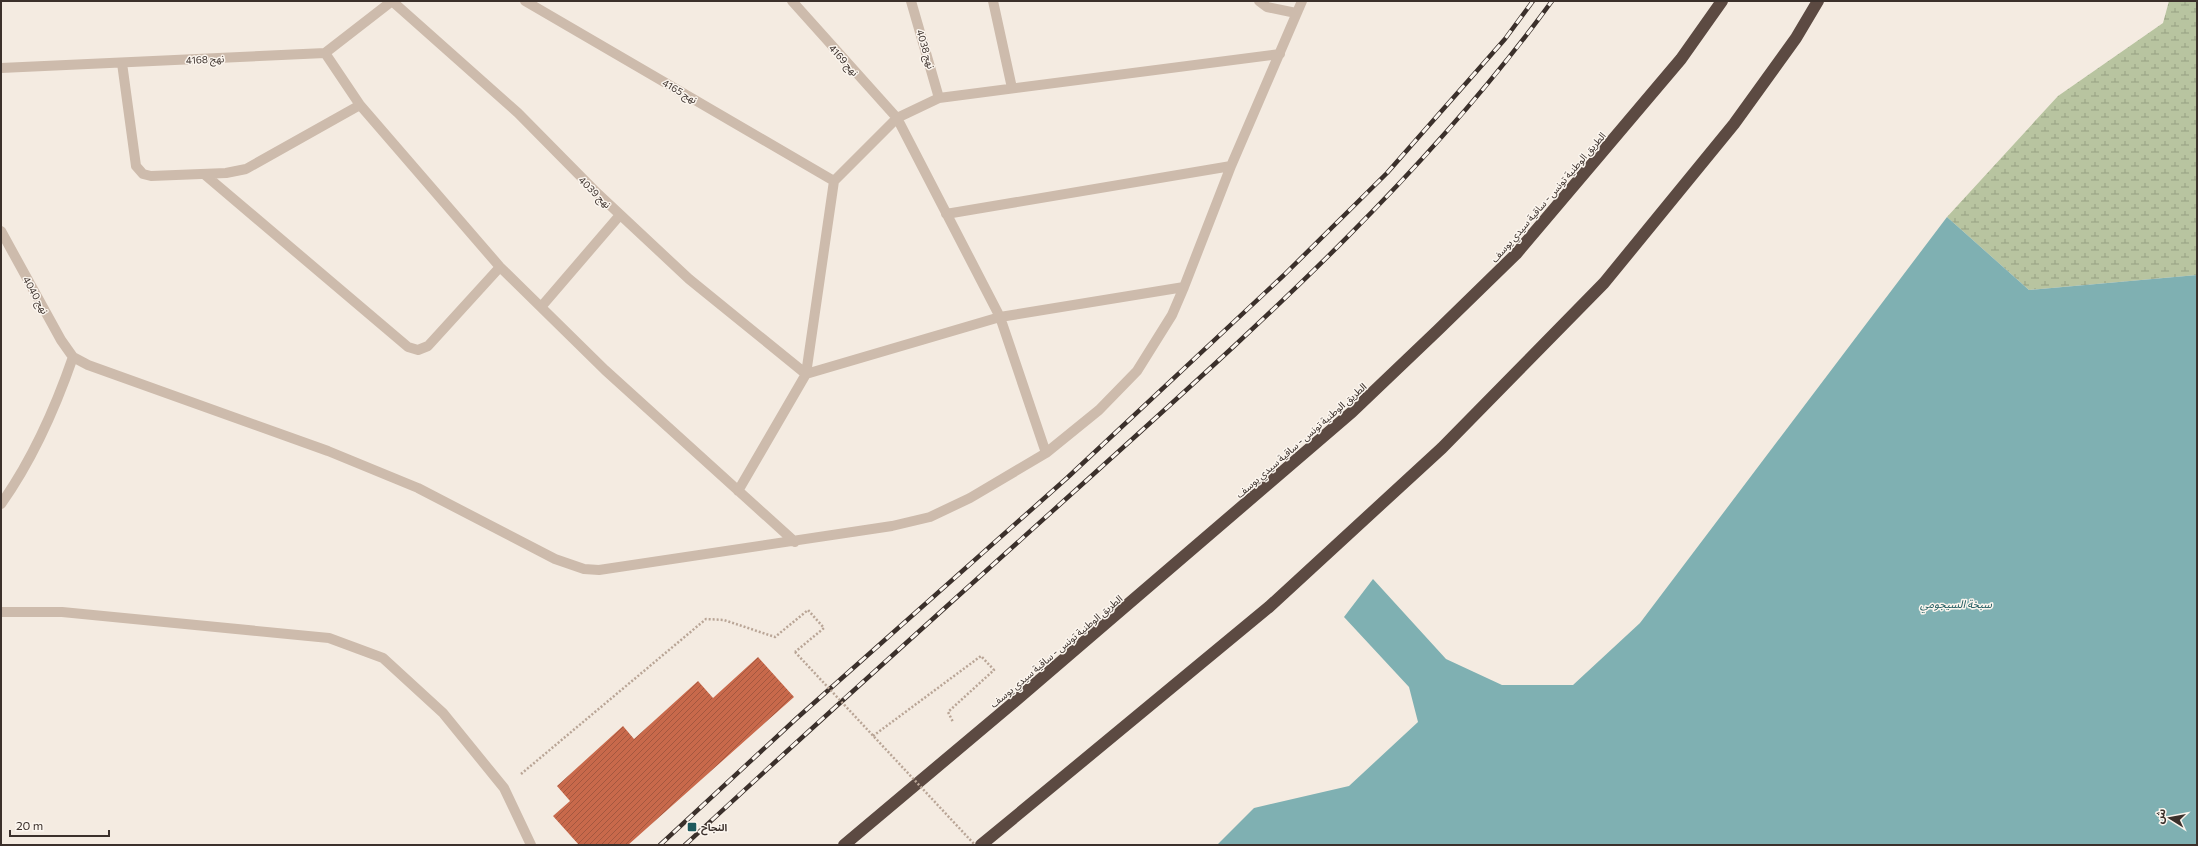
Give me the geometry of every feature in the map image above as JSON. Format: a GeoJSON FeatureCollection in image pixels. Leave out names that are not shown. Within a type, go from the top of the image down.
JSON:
{"type":"FeatureCollection","features":[{"type":"Feature","properties":{"kind":"highway","name":"الطريق الوطنية تونس - ساقية سيدي يوسف"},"geometry":{"type":"LineString","coordinates":[[844,845],[1352,412],[1510,260],[1676,65],[1722,1]]}},
{"type":"Feature","properties":{"kind":"highway"},"geometry":{"type":"LineString","coordinates":[[982,845],[1269,607],[1442,448],[1604,283],[1734,124],[1796,38],[1818,1]]}},
{"type":"Feature","properties":{"kind":"street"},"geometry":{"type":"LineString","coordinates":[[392,1],[325,53],[360,105],[500,267],[605,370],[795,542]]}},
{"type":"Feature","properties":{"kind":"street","name":"نهج 4039"},"geometry":{"type":"LineString","coordinates":[[392,1],[518,113],[620,215],[689,279],[806,374]]}},
{"type":"Feature","properties":{"kind":"street","name":"نهج 4165"},"geometry":{"type":"LineString","coordinates":[[525,1],[834,180]]}},
{"type":"Feature","properties":{"kind":"street","name":"نهج 4169"},"geometry":{"type":"LineString","coordinates":[[792,1],[896,118],[1000,317],[1046,453]]}},
{"type":"Feature","properties":{"kind":"street","name":"نهج 4038"},"geometry":{"type":"LineString","coordinates":[[911,1],[939,98]]}},
{"type":"Feature","properties":{"kind":"street"},"geometry":{"type":"LineString","coordinates":[[993,1],[1012,88]]}},
{"type":"Feature","properties":{"kind":"street"},"geometry":{"type":"LineString","coordinates":[[1259,1],[1267,7],[1296,13]]}},
{"type":"Feature","properties":{"kind":"street"},"geometry":{"type":"LineString","coordinates":[[1,504],[42,437],[58,400],[73,357],[88,365],[328,451],[411,486],[555,559],[584,569],[599,570],[795,542],[892,526],[930,517],[970,498],[1046,453],[1099,410],[1137,371],[1172,315],[1232,166],[1302,1]]}},
{"type":"Feature","properties":{"kind":"street","name":"نهج 4168"},"geometry":{"type":"LineString","coordinates":[[1,68],[325,53]]}},
{"type":"Feature","properties":{"kind":"street"},"geometry":{"type":"LineString","coordinates":[[738,491],[806,374],[834,180],[896,118],[939,98],[1280,54]]}},
{"type":"Feature","properties":{"kind":"street"},"geometry":{"type":"LineString","coordinates":[[122,63],[136,166],[143,174],[151,176],[226,173],[246,169],[360,105]]}},
{"type":"Feature","properties":{"kind":"street"},"geometry":{"type":"LineString","coordinates":[[946,214],[1232,166]]}},
{"type":"Feature","properties":{"kind":"street"},"geometry":{"type":"LineString","coordinates":[[204,174],[408,347],[418,350],[428,346],[500,267]]}},
{"type":"Feature","properties":{"kind":"street"},"geometry":{"type":"LineString","coordinates":[[541,307],[620,215]]}},
{"type":"Feature","properties":{"kind":"street","name":"نهج 4040"},"geometry":{"type":"LineString","coordinates":[[1,231],[61,340],[73,357]]}},
{"type":"Feature","properties":{"kind":"street"},"geometry":{"type":"LineString","coordinates":[[806,374],[1000,317],[1184,287]]}},
{"type":"Feature","properties":{"kind":"street"},"geometry":{"type":"LineString","coordinates":[[1,612],[62,612],[329,638],[383,658],[443,713],[504,788],[531,845]]}},
{"type":"Feature","properties":{"kind":"path"},"geometry":{"type":"LineString","coordinates":[[504,788],[706,619],[724,620],[775,637],[808,610],[824,628],[796,652],[975,845]]}},
{"type":"Feature","properties":{"kind":"path"},"geometry":{"type":"LineString","coordinates":[[873,736],[981,656],[994,670],[948,712],[962,745]]}},
{"type":"Feature","properties":{"kind":"green space"},"geometry":{"type":"Polygon","coordinates":[[[2169,1],[2197,1],[2197,275],[2029,290],[1947,217],[2058,96],[2163,23],[2169,1]]]}},
{"type":"Feature","properties":{"kind":"water","name":"سبخة السيجومي"},"geometry":{"type":"Polygon","coordinates":[[[1947,217],[2029,290],[2197,275],[2197,845],[1217,845],[1254,808],[1349,786],[1418,722],[1409,687],[1344,617],[1373,579],[1446,659],[1502,685],[1573,685],[1640,623],[1947,217]]]}},
{"type":"Feature","properties":{"kind":"building"},"geometry":{"type":"Polygon","coordinates":[[[758,657],[794,697],[628,845],[579,845],[553,816],[570,801],[557,786],[623,726],[634,739],[698,681],[713,698],[758,657]]]}},
{"type":"Feature","properties":{"kind":"railway"},"geometry":{"type":"LineString","coordinates":[[660,845],[797,718],[1067,478],[1284,275],[1387,173],[1505,39],[1533,1]]}},
{"type":"Feature","properties":{"kind":"railway"},"geometry":{"type":"LineString","coordinates":[[685,845],[1176,399],[1291,292],[1347,237],[1454,123],[1504,63],[1552,1]]}},
{"type":"Feature","properties":{"kind":"place","name":"النجاح"},"geometry":{"type":"Point","coordinates":[692,827]}}]}
